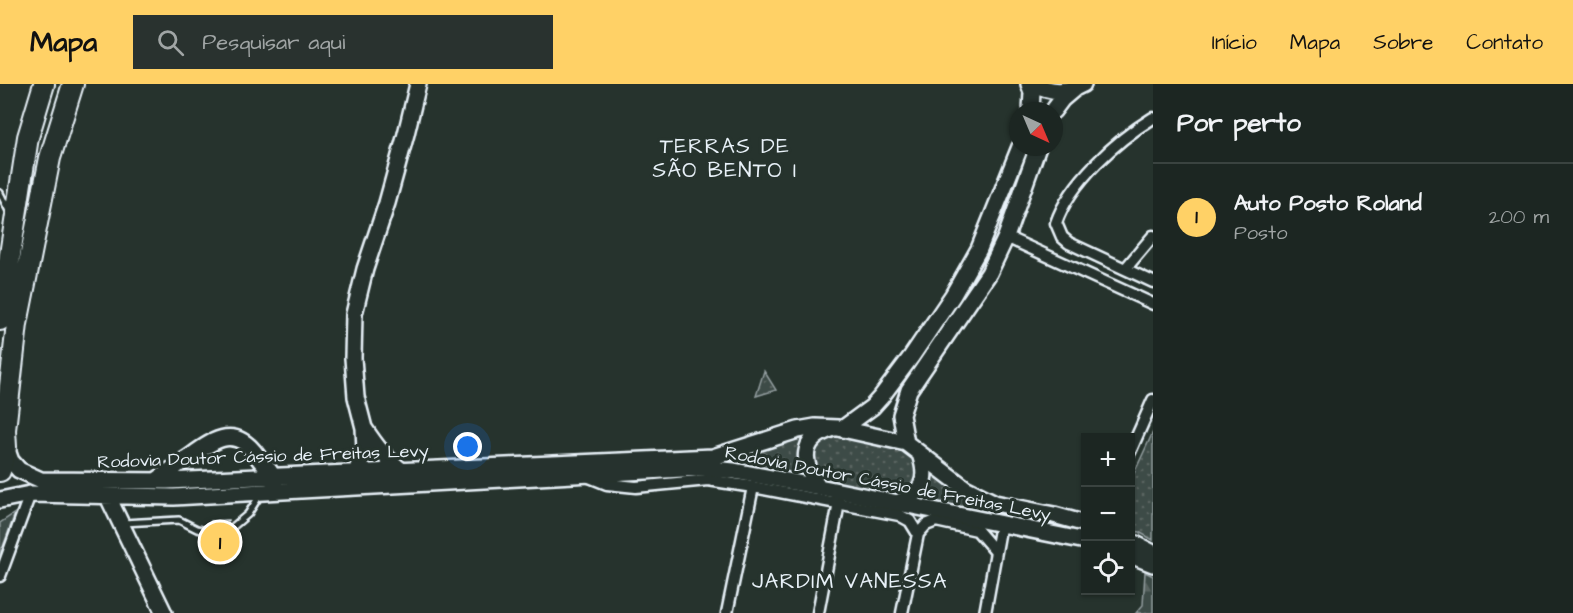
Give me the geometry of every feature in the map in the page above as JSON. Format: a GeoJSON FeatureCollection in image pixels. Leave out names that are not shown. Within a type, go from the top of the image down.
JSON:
{"type":"FeatureCollection","features":[{"type":"Feature","properties":{"kind":"highway"},"geometry":{"type":"LineString","coordinates":[[0,321],[7,248],[14,223],[28,137],[44,84]]}},
{"type":"Feature","properties":{"kind":"highway"},"geometry":{"type":"LineString","coordinates":[[0,471],[17,324],[50,158],[73,84]]}},
{"type":"Feature","properties":{"kind":"main road"},"geometry":{"type":"LineString","coordinates":[[355,474],[365,451],[364,428],[356,397],[353,358],[354,314],[365,269],[387,203],[418,84]]}},
{"type":"Feature","properties":{"kind":"main road"},"geometry":{"type":"LineString","coordinates":[[1029,84],[1032,92],[1031,102]]}},
{"type":"Feature","properties":{"kind":"main road"},"geometry":{"type":"LineString","coordinates":[[1035,84],[1048,90],[1062,91],[1079,86]]}},
{"type":"Feature","properties":{"kind":"main road"},"geometry":{"type":"LineString","coordinates":[[1060,102],[1079,86]]}},
{"type":"Feature","properties":{"kind":"main road"},"geometry":{"type":"LineString","coordinates":[[821,488],[808,470],[806,456],[810,443],[818,433],[837,429],[872,407],[911,357],[979,249],[1016,156]]}},
{"type":"Feature","properties":{"kind":"main road"},"geometry":{"type":"LineString","coordinates":[[906,443],[901,415],[909,390],[989,273],[1006,237],[1035,156]]}},
{"type":"Feature","properties":{"kind":"main road","name":"Rodovia Doutor Cássio de Freitas Levy"},"geometry":{"type":"LineString","coordinates":[[0,501],[30,494],[174,497],[270,487],[355,474],[713,457],[798,430],[815,427],[837,429],[906,443],[965,488],[995,502],[1081,523]]}},
{"type":"Feature","properties":{"kind":"main road"},"geometry":{"type":"LineString","coordinates":[[364,428],[379,451],[390,463],[404,472]]}},
{"type":"Feature","properties":{"kind":"main road","name":"Rodovia Doutor Cássio de Freitas Levy"},"geometry":{"type":"LineString","coordinates":[[4,435],[11,460],[19,470],[41,480],[156,481],[270,487],[587,476],[702,468],[734,471],[1081,540]]}},
{"type":"Feature","properties":{"kind":"main road"},"geometry":{"type":"LineString","coordinates":[[156,481],[175,465],[209,443],[228,437],[246,443],[270,487]]}},
{"type":"Feature","properties":{"kind":"main road"},"geometry":{"type":"LineString","coordinates":[[897,503],[910,498],[920,489],[925,477],[920,454]]}},
{"type":"Feature","properties":{"kind":"main road"},"geometry":{"type":"LineString","coordinates":[[108,496],[164,613]]}},
{"type":"Feature","properties":{"kind":"main road"},"geometry":{"type":"LineString","coordinates":[[995,502],[1001,524]]}},
{"type":"Feature","properties":{"kind":"main road"},"geometry":{"type":"LineString","coordinates":[[1135,543],[1153,553]]}},
{"type":"Feature","properties":{"kind":"main road"},"geometry":{"type":"LineString","coordinates":[[1135,557],[1153,564]]}},
{"type":"Feature","properties":{"kind":"street"},"geometry":{"type":"LineString","coordinates":[[1153,118],[1124,138],[1088,174],[1064,203],[1056,223],[1058,231],[1069,243],[1153,282]]}},
{"type":"Feature","properties":{"kind":"street"},"geometry":{"type":"LineString","coordinates":[[1126,268],[1153,236]]}},
{"type":"Feature","properties":{"kind":"street"},"geometry":{"type":"LineString","coordinates":[[1006,237],[1153,304]]}},
{"type":"Feature","properties":{"kind":"street"},"geometry":{"type":"LineString","coordinates":[[1135,443],[1153,400]]}},
{"type":"Feature","properties":{"kind":"street"},"geometry":{"type":"LineString","coordinates":[[587,476],[607,484],[636,487],[708,480],[753,487],[899,515],[910,521],[918,534]]}},
{"type":"Feature","properties":{"kind":"street"},"geometry":{"type":"LineString","coordinates":[[727,613],[753,487]]}},
{"type":"Feature","properties":{"kind":"street"},"geometry":{"type":"LineString","coordinates":[[821,488],[839,503]]}},
{"type":"Feature","properties":{"kind":"street"},"geometry":{"type":"LineString","coordinates":[[0,576],[30,494]]}},
{"type":"Feature","properties":{"kind":"street"},"geometry":{"type":"LineString","coordinates":[[818,613],[839,503]]}},
{"type":"Feature","properties":{"kind":"street"},"geometry":{"type":"LineString","coordinates":[[902,613],[918,534],[926,525],[936,521],[977,530],[996,552]]}},
{"type":"Feature","properties":{"kind":"street"},"geometry":{"type":"LineString","coordinates":[[985,613],[1001,524]]}},
{"type":"Feature","properties":{"kind":"lane"},"geometry":{"type":"LineString","coordinates":[[0,193],[14,223]]}},
{"type":"Feature","properties":{"kind":"lane"},"geometry":{"type":"LineString","coordinates":[[228,531],[248,514],[270,487]]}},
{"type":"Feature","properties":{"kind":"lane"},"geometry":{"type":"LineString","coordinates":[[122,523],[179,520],[197,529],[212,532]]}},
{"type":"Feature","properties":{"kind":"green space"},"geometry":{"type":"Polygon","coordinates":[[[764,371],[776,390],[756,396],[764,371]]]}},
{"type":"Feature","properties":{"kind":"green space"},"geometry":{"type":"Polygon","coordinates":[[[1153,432],[1153,540],[1135,531],[1135,471],[1153,432]]]}},
{"type":"Feature","properties":{"kind":"green space"},"geometry":{"type":"Polygon","coordinates":[[[809,434],[800,457],[801,468],[806,480],[714,462],[809,434]]]}},
{"type":"Feature","properties":{"kind":"green space"},"geometry":{"type":"Polygon","coordinates":[[[837,434],[904,448],[917,462],[917,482],[903,494],[892,496],[823,480],[814,470],[815,448],[820,442],[837,434]]]}},
{"type":"Feature","properties":{"kind":"green space"},"geometry":{"type":"Polygon","coordinates":[[[931,470],[985,504],[991,510],[992,518],[914,503],[931,470]]]}},
{"type":"Feature","properties":{"kind":"green space"},"geometry":{"type":"Polygon","coordinates":[[[15,513],[0,555],[0,523],[15,513]]]}},
{"type":"Feature","properties":{"kind":"green space"},"geometry":{"type":"Polygon","coordinates":[[[1145,572],[1153,576],[1153,613],[1136,613],[1143,605],[1145,572]]]}},
{"type":"Feature","properties":{"kind":"building"},"geometry":{"type":"Polygon","coordinates":[[[228,520],[228,525],[223,531],[228,536],[228,552],[212,553],[212,537],[216,532],[211,527],[211,521],[228,520]]]}},
{"type":"Feature","properties":{"kind":"place","name":"Auto Posto Roland"},"geometry":{"type":"Point","coordinates":[220,542]}},
{"type":"Feature","properties":{"kind":"district","name":"TERRAS DE SÃO BENTO I"},"geometry":{"type":"Point","coordinates":[725,158]}},
{"type":"Feature","properties":{"kind":"district","name":"JARDIM VANESSA"},"geometry":{"type":"Point","coordinates":[850,581]}}]}
